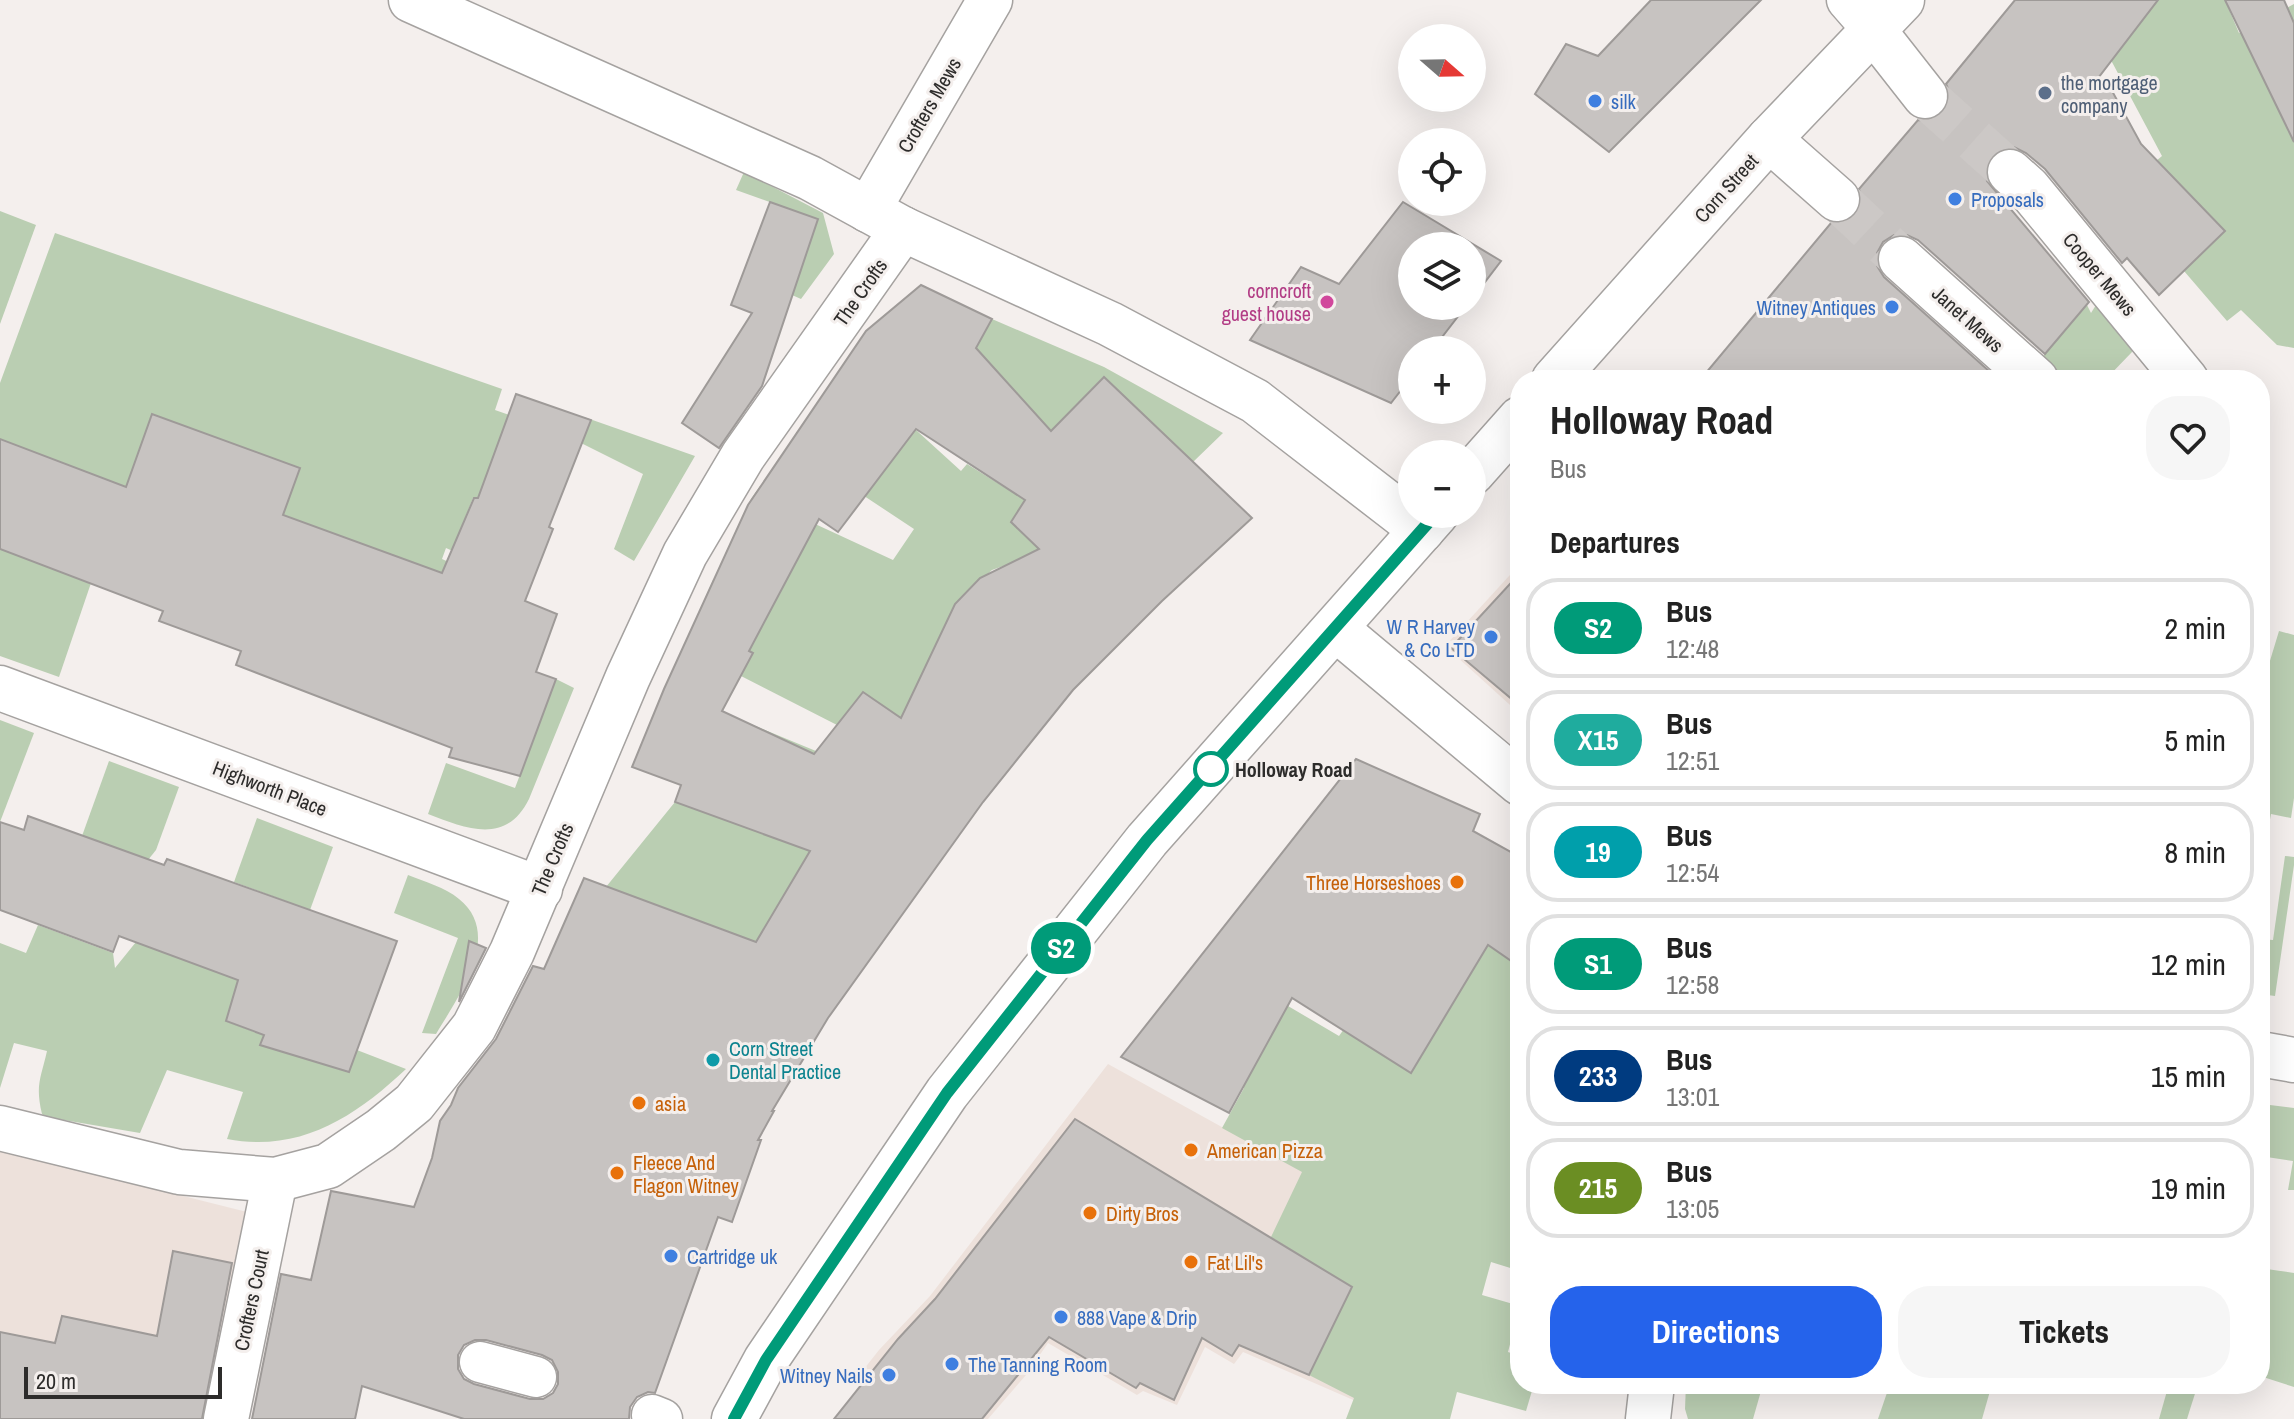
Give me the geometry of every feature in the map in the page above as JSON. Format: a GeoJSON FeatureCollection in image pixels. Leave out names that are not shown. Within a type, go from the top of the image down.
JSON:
{"type":"FeatureCollection","features":[{"type":"Feature","properties":{"kind":"street"},"geometry":{"type":"LineString","coordinates":[[411,0],[810,178],[886,219],[1110,324],[1255,401],[1398,500]]}},
{"type":"Feature","properties":{"kind":"street","name":"Crofters Mews"},"geometry":{"type":"LineString","coordinates":[[886,219],[990,0]]}},
{"type":"Feature","properties":{"kind":"street"},"geometry":{"type":"LineString","coordinates":[[1874,10],[1925,96]]}},
{"type":"Feature","properties":{"kind":"street","name":"Corn Street"},"geometry":{"type":"LineString","coordinates":[[1563,370],[1769,139],[1874,10]]}},
{"type":"Feature","properties":{"kind":"street"},"geometry":{"type":"LineString","coordinates":[[1769,139],[1837,199]]}},
{"type":"Feature","properties":{"kind":"street","name":"Cooper Mews"},"geometry":{"type":"LineString","coordinates":[[2010,172],[2028,188],[2178,370]]}},
{"type":"Feature","properties":{"kind":"street","name":"The Crofts"},"geometry":{"type":"LineString","coordinates":[[0,1128],[179,1172],[275,1180],[328,1166],[414,1103],[474,1027],[540,889],[628,677],[685,554],[886,219]]}},
{"type":"Feature","properties":{"kind":"street","name":"Janet Mews"},"geometry":{"type":"LineString","coordinates":[[1901,259],[2025,370]]}},
{"type":"Feature","properties":{"kind":"street"},"geometry":{"type":"LineString","coordinates":[[1486,457],[1510,430]]}},
{"type":"Feature","properties":{"kind":"street"},"geometry":{"type":"LineString","coordinates":[[734,1419],[766,1360],[947,1093],[1147,840],[1424,528]]}},
{"type":"Feature","properties":{"kind":"street"},"geometry":{"type":"LineString","coordinates":[[1336,629],[1510,775]]}},
{"type":"Feature","properties":{"kind":"street","name":"Highworth Place"},"geometry":{"type":"LineString","coordinates":[[0,688],[540,889]]}},
{"type":"Feature","properties":{"kind":"street"},"geometry":{"type":"LineString","coordinates":[[2270,1056],[2294,1060]]}},
{"type":"Feature","properties":{"kind":"street","name":"Crofters Court"},"geometry":{"type":"LineString","coordinates":[[226,1419],[275,1180]]}},
{"type":"Feature","properties":{"kind":"street"},"geometry":{"type":"LineString","coordinates":[[1648,1419],[1651,1394]]}},
{"type":"Feature","properties":{"kind":"lane"},"geometry":{"type":"LineString","coordinates":[[480,1362],[536,1377]]}},
{"type":"Feature","properties":{"kind":"shaded area","name":"W R Harvey & Co LTD"},"geometry":{"type":"Polygon","coordinates":[[[1510,575],[1510,705],[1445,646],[1510,575]]]}},
{"type":"Feature","properties":{"kind":"shaded area"},"geometry":{"type":"Polygon","coordinates":[[[1108,1064],[1303,1172],[1483,1252],[1397,1419],[1243,1352],[1234,1364],[1205,1347],[1177,1405],[1143,1391],[1137,1395],[1048,1343],[1026,1375],[988,1419],[948,1419],[853,1383],[879,1350],[930,1296],[1108,1064]]]}},
{"type":"Feature","properties":{"kind":"shaded area"},"geometry":{"type":"Polygon","coordinates":[[[0,1150],[247,1212],[206,1419],[0,1419],[0,1150]]]}},
{"type":"Feature","properties":{"kind":"green space"},"geometry":{"type":"Polygon","coordinates":[[[2132,0],[2225,0],[2239,33],[2294,4],[2294,348],[2277,345],[2241,310],[2227,321],[2184,271],[2225,231],[2179,183],[2089,218],[2162,156],[2096,32],[2132,0]]]}},
{"type":"Feature","properties":{"kind":"green space"},"geometry":{"type":"Polygon","coordinates":[[[744,172],[823,213],[834,254],[801,299],[792,295],[817,219],[736,190],[744,172]]]}},
{"type":"Feature","properties":{"kind":"green space"},"geometry":{"type":"Polygon","coordinates":[[[0,211],[36,225],[0,324],[0,211]]]}},
{"type":"Feature","properties":{"kind":"green space"},"geometry":{"type":"Polygon","coordinates":[[[55,233],[502,389],[495,410],[524,420],[478,498],[473,498],[457,538],[537,570],[531,586],[446,548],[442,559],[511,590],[123,517],[0,439],[0,383],[55,233]]]}},
{"type":"Feature","properties":{"kind":"green space"},"geometry":{"type":"Polygon","coordinates":[[[2087,305],[2091,313],[2096,305],[2131,340],[2132,352],[2115,370],[2050,370],[2040,360],[2087,305]]]}},
{"type":"Feature","properties":{"kind":"green space"},"geometry":{"type":"Polygon","coordinates":[[[992,319],[1104,367],[1223,433],[1193,462],[1103,377],[1068,413],[1128,482],[1077,459],[1021,398],[957,365],[992,319]]]}},
{"type":"Feature","properties":{"kind":"green space"},"geometry":{"type":"Polygon","coordinates":[[[894,410],[961,471],[967,464],[1025,500],[1011,522],[1043,552],[992,570],[965,595],[912,726],[837,725],[741,676],[752,652],[695,621],[713,580],[769,612],[781,592],[723,559],[760,486],[813,523],[893,560],[914,529],[843,482],[894,410]]]}},
{"type":"Feature","properties":{"kind":"green space"},"geometry":{"type":"Polygon","coordinates":[[[584,417],[695,456],[634,561],[614,549],[643,474],[575,440],[584,417]]]}},
{"type":"Feature","properties":{"kind":"green space"},"geometry":{"type":"Polygon","coordinates":[[[0,549],[91,583],[59,677],[0,656],[0,549]]]}},
{"type":"Feature","properties":{"kind":"green space"},"geometry":{"type":"Polygon","coordinates":[[[2279,631],[2294,635],[2294,798],[2291,818],[2271,814],[2270,819],[2270,661],[2279,631]]]}},
{"type":"Feature","properties":{"kind":"green space"},"geometry":{"type":"Polygon","coordinates":[[[556,679],[574,688],[520,814],[497,828],[484,829],[470,828],[428,814],[446,763],[515,788],[556,679]]]}},
{"type":"Feature","properties":{"kind":"green space"},"geometry":{"type":"Polygon","coordinates":[[[0,720],[34,733],[0,822],[0,720]]]}},
{"type":"Feature","properties":{"kind":"green space"},"geometry":{"type":"Polygon","coordinates":[[[746,722],[845,763],[852,863],[806,858],[756,942],[606,887],[675,802],[723,819],[746,722]]]}},
{"type":"Feature","properties":{"kind":"green space"},"geometry":{"type":"Polygon","coordinates":[[[109,761],[179,787],[156,850],[148,860],[82,836],[109,761]]]}},
{"type":"Feature","properties":{"kind":"green space"},"geometry":{"type":"Polygon","coordinates":[[[257,818],[333,847],[310,910],[234,882],[257,818]]]}},
{"type":"Feature","properties":{"kind":"green space"},"geometry":{"type":"Polygon","coordinates":[[[2285,856],[2294,857],[2275,996],[2270,995],[2270,940],[2273,940],[2285,856]]]}},
{"type":"Feature","properties":{"kind":"green space"},"geometry":{"type":"Polygon","coordinates":[[[408,875],[459,899],[472,914],[477,930],[473,966],[436,1034],[422,1033],[458,938],[394,913],[408,875]]]}},
{"type":"Feature","properties":{"kind":"green space"},"geometry":{"type":"Polygon","coordinates":[[[1431,907],[1510,960],[1510,1268],[1491,1262],[1482,1295],[1510,1303],[1510,1394],[1531,1394],[1526,1411],[1457,1392],[1450,1419],[1346,1419],[1354,1398],[1309,1375],[1351,1287],[1271,1237],[1302,1172],[1222,1128],[1244,1088],[1208,1067],[1250,1073],[1288,1006],[1339,1036],[1431,907]]]}},
{"type":"Feature","properties":{"kind":"green space"},"geometry":{"type":"Polygon","coordinates":[[[38,925],[113,953],[115,968],[136,942],[202,967],[243,962],[228,1022],[263,1035],[281,984],[344,1045],[406,1069],[346,1116],[302,1136],[279,1141],[227,1139],[243,1092],[167,1070],[140,1133],[46,1117],[42,1114],[39,1088],[47,1051],[14,1043],[0,1088],[0,943],[26,953],[38,925]]]}},
{"type":"Feature","properties":{"kind":"green space"},"geometry":{"type":"Polygon","coordinates":[[[2270,1105],[2294,1108],[2294,1190],[2288,1190],[2293,1161],[2270,1158],[2270,1105]]]}},
{"type":"Feature","properties":{"kind":"green space"},"geometry":{"type":"Polygon","coordinates":[[[2270,1269],[2294,1273],[2294,1387],[2270,1379],[2270,1269]]]}},
{"type":"Feature","properties":{"kind":"green space"},"geometry":{"type":"Polygon","coordinates":[[[1686,1394],[1760,1394],[1753,1419],[1688,1419],[1686,1394]]]}},
{"type":"Feature","properties":{"kind":"green space"},"geometry":{"type":"Polygon","coordinates":[[[1887,1394],[1989,1394],[1982,1419],[1878,1419],[1887,1394]]]}},
{"type":"Feature","properties":{"kind":"green space"},"geometry":{"type":"Polygon","coordinates":[[[2166,1394],[2195,1394],[2187,1419],[2159,1419],[2166,1394]]]}},
{"type":"Feature","properties":{"kind":"building"},"geometry":{"type":"Polygon","coordinates":[[[1651,0],[1761,0],[1609,152],[1535,94],[1566,44],[1598,56],[1651,0]]]}},
{"type":"Feature","properties":{"kind":"building"},"geometry":{"type":"Polygon","coordinates":[[[2015,0],[2158,0],[2099,77],[2111,89],[2141,144],[2225,231],[2159,295],[2127,258],[2122,263],[2045,169],[2014,147],[2003,148],[1991,156],[1985,168],[1987,181],[2089,302],[2045,354],[1918,240],[1907,235],[1894,235],[1883,242],[1877,253],[1877,266],[1884,277],[1988,370],[1708,370],[1831,223],[1846,222],[1856,215],[1862,203],[1859,189],[1918,120],[1929,121],[1941,115],[1948,105],[1950,93],[1946,84],[2015,0]]]}},
{"type":"Feature","properties":{"kind":"building"},"geometry":{"type":"Polygon","coordinates":[[[2225,0],[2284,0],[2294,23],[2294,142],[2225,0]]]}},
{"type":"Feature","properties":{"kind":"building"},"geometry":{"type":"Polygon","coordinates":[[[770,202],[818,219],[762,386],[719,448],[682,423],[752,313],[731,305],[770,202]]]}},
{"type":"Feature","properties":{"kind":"building","name":"corncroft guest house"},"geometry":{"type":"Polygon","coordinates":[[[1398,208],[1398,216],[1426,216],[1453,232],[1398,232],[1398,320],[1455,320],[1443,336],[1398,336],[1398,394],[1391,403],[1250,340],[1301,267],[1339,284],[1398,208]]]}},
{"type":"Feature","properties":{"kind":"building","name":"corncroft guest house"},"geometry":{"type":"Polygon","coordinates":[[[1486,252],[1501,261],[1486,281],[1486,252]]]}},
{"type":"Feature","properties":{"kind":"building"},"geometry":{"type":"Polygon","coordinates":[[[921,285],[992,319],[976,348],[1051,431],[1104,377],[1252,518],[1162,601],[1073,690],[983,802],[828,1018],[758,1140],[761,1140],[732,1222],[718,1217],[655,1393],[648,1392],[637,1397],[630,1407],[629,1419],[464,1419],[362,1386],[355,1419],[252,1419],[281,1274],[311,1280],[331,1191],[414,1207],[432,1158],[440,1121],[458,1088],[496,1039],[533,966],[544,969],[584,878],[756,942],[810,851],[675,802],[681,785],[632,767],[748,505],[866,331],[921,285]],[[916,429],[838,532],[819,519],[749,651],[753,653],[722,711],[814,754],[863,692],[901,718],[955,604],[980,578],[1039,549],[1011,522],[1025,500],[916,429]],[[475,1340],[464,1345],[458,1355],[458,1369],[464,1379],[530,1399],[543,1399],[553,1393],[558,1384],[558,1372],[552,1360],[486,1340],[475,1340]]]}},
{"type":"Feature","properties":{"kind":"building"},"geometry":{"type":"Polygon","coordinates":[[[516,394],[591,420],[549,527],[553,529],[525,601],[557,614],[536,672],[556,679],[520,776],[449,757],[452,748],[236,665],[241,651],[159,621],[163,611],[0,549],[0,439],[126,487],[152,414],[300,468],[283,515],[442,573],[474,498],[478,498],[516,394]]]}},
{"type":"Feature","properties":{"kind":"building","name":"W R Harvey & Co LTD"},"geometry":{"type":"Polygon","coordinates":[[[1510,584],[1510,698],[1451,648],[1510,584]]]}},
{"type":"Feature","properties":{"kind":"building"},"geometry":{"type":"Polygon","coordinates":[[[1356,759],[1480,814],[1473,831],[1510,851],[1510,960],[1488,945],[1411,1073],[1292,998],[1229,1113],[1121,1057],[1356,759]]]}},
{"type":"Feature","properties":{"kind":"building"},"geometry":{"type":"Polygon","coordinates":[[[28,816],[164,865],[167,859],[397,941],[349,1072],[260,1045],[264,1035],[226,1021],[238,980],[119,936],[113,952],[0,910],[0,822],[24,830],[28,816]]]}},
{"type":"Feature","properties":{"kind":"building"},"geometry":{"type":"Polygon","coordinates":[[[469,941],[486,948],[459,1002],[469,941]]]}},
{"type":"Feature","properties":{"kind":"building"},"geometry":{"type":"Polygon","coordinates":[[[1075,1119],[1352,1287],[1309,1375],[1239,1345],[1232,1356],[1202,1338],[1174,1400],[1140,1383],[1136,1388],[1049,1337],[982,1419],[834,1419],[898,1339],[935,1299],[1075,1119]]]}},
{"type":"Feature","properties":{"kind":"building"},"geometry":{"type":"Polygon","coordinates":[[[173,1251],[232,1263],[202,1419],[0,1419],[0,1332],[55,1343],[62,1316],[157,1336],[173,1251]]]}},
{"type":"Feature","properties":{"kind":"tunnel"},"geometry":{"type":"LineString","coordinates":[[1925,96],[2010,172]]}},
{"type":"Feature","properties":{"kind":"tunnel"},"geometry":{"type":"LineString","coordinates":[[1837,199],[1901,259]]}},
{"type":"Feature","properties":{"kind":"bus line","name":"S2"},"geometry":{"type":"LineString","coordinates":[[734,1419],[766,1360],[947,1093],[1147,840],[1424,528]]}},
{"type":"Feature","properties":{"kind":"place","name":"the mortgage company"},"geometry":{"type":"Point","coordinates":[2045,93]}},
{"type":"Feature","properties":{"kind":"place","name":"silk"},"geometry":{"type":"Point","coordinates":[1595,101]}},
{"type":"Feature","properties":{"kind":"place","name":"Proposals"},"geometry":{"type":"Point","coordinates":[1955,199]}},
{"type":"Feature","properties":{"kind":"place","name":"corncroft guest house"},"geometry":{"type":"Point","coordinates":[1327,302]}},
{"type":"Feature","properties":{"kind":"place","name":"Witney Antiques"},"geometry":{"type":"Point","coordinates":[1892,307]}},
{"type":"Feature","properties":{"kind":"place","name":"W R Harvey & Co LTD"},"geometry":{"type":"Point","coordinates":[1491,637]}},
{"type":"Feature","properties":{"kind":"place","name":"Holloway Road"},"geometry":{"type":"Point","coordinates":[1211,769]}},
{"type":"Feature","properties":{"kind":"place","name":"Three Horseshoes"},"geometry":{"type":"Point","coordinates":[1457,882]}},
{"type":"Feature","properties":{"kind":"place","name":"Corn Street Dental Practice"},"geometry":{"type":"Point","coordinates":[713,1060]}},
{"type":"Feature","properties":{"kind":"place","name":"asia"},"geometry":{"type":"Point","coordinates":[639,1103]}},
{"type":"Feature","properties":{"kind":"place","name":"American Pizza"},"geometry":{"type":"Point","coordinates":[1191,1150]}},
{"type":"Feature","properties":{"kind":"place","name":"Fleece And Flagon Witney"},"geometry":{"type":"Point","coordinates":[617,1173]}},
{"type":"Feature","properties":{"kind":"place","name":"Dirty Bros"},"geometry":{"type":"Point","coordinates":[1090,1213]}},
{"type":"Feature","properties":{"kind":"place","name":"Cartridge uk"},"geometry":{"type":"Point","coordinates":[671,1256]}},
{"type":"Feature","properties":{"kind":"place","name":"Fat Lil's"},"geometry":{"type":"Point","coordinates":[1191,1262]}},
{"type":"Feature","properties":{"kind":"place","name":"888 Vape & Drip"},"geometry":{"type":"Point","coordinates":[1061,1317]}},
{"type":"Feature","properties":{"kind":"place","name":"The Tanning Room"},"geometry":{"type":"Point","coordinates":[952,1364]}},
{"type":"Feature","properties":{"kind":"place","name":"Witney Nails"},"geometry":{"type":"Point","coordinates":[889,1375]}}]}
